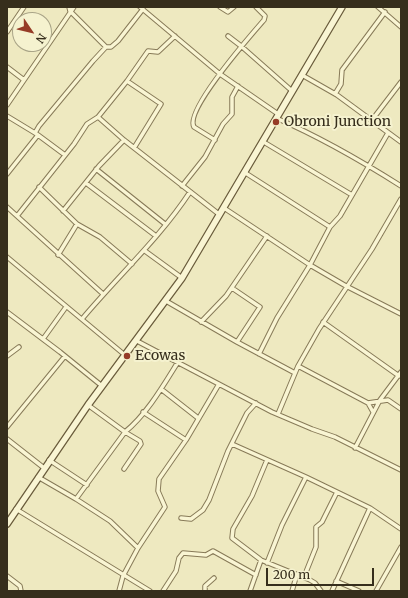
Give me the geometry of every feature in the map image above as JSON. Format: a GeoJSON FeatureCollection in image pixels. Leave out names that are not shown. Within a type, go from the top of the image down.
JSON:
{"type":"FeatureCollection","features":[{"type":"Feature","properties":{"kind":"street"},"geometry":{"type":"LineString","coordinates":[[7,32],[24,7]]}},
{"type":"Feature","properties":{"kind":"street"},"geometry":{"type":"LineString","coordinates":[[7,105],[69,9],[74,7]]}},
{"type":"Feature","properties":{"kind":"street"},"geometry":{"type":"LineString","coordinates":[[220,7],[228,12],[234,7]]}},
{"type":"Feature","properties":{"kind":"street"},"geometry":{"type":"LineString","coordinates":[[215,140],[200,132],[192,123],[194,112],[241,46],[264,20],[265,16],[256,7]]}},
{"type":"Feature","properties":{"kind":"street"},"geometry":{"type":"LineString","coordinates":[[378,7],[401,27]]}},
{"type":"Feature","properties":{"kind":"street"},"geometry":{"type":"LineString","coordinates":[[7,174],[93,61],[106,47],[115,45],[141,8],[220,74],[277,116],[315,135],[368,165],[401,186]]}},
{"type":"Feature","properties":{"kind":"street"},"geometry":{"type":"LineString","coordinates":[[7,523],[88,405],[126,356],[182,278],[340,8]]}},
{"type":"Feature","properties":{"kind":"street"},"geometry":{"type":"LineString","coordinates":[[69,9],[106,47]]}},
{"type":"Feature","properties":{"kind":"street"},"geometry":{"type":"LineString","coordinates":[[335,94],[341,84],[342,70],[384,12]]}},
{"type":"Feature","properties":{"kind":"street"},"geometry":{"type":"LineString","coordinates":[[16,216],[65,155],[87,124],[98,116],[127,81],[148,51],[158,52],[175,36]]}},
{"type":"Feature","properties":{"kind":"street"},"geometry":{"type":"LineString","coordinates":[[228,36],[292,92]]}},
{"type":"Feature","properties":{"kind":"street"},"geometry":{"type":"LineString","coordinates":[[7,67],[24,80]]}},
{"type":"Feature","properties":{"kind":"street"},"geometry":{"type":"LineString","coordinates":[[302,75],[335,94],[401,142]]}},
{"type":"Feature","properties":{"kind":"street"},"geometry":{"type":"LineString","coordinates":[[127,81],[161,104],[134,148]]}},
{"type":"Feature","properties":{"kind":"street"},"geometry":{"type":"LineString","coordinates":[[372,120],[401,82]]}},
{"type":"Feature","properties":{"kind":"street"},"geometry":{"type":"LineString","coordinates":[[182,186],[205,157],[223,124],[232,114],[232,97],[238,86]]}},
{"type":"Feature","properties":{"kind":"street"},"geometry":{"type":"LineString","coordinates":[[7,116],[36,134],[65,155]]}},
{"type":"Feature","properties":{"kind":"street"},"geometry":{"type":"LineString","coordinates":[[98,116],[124,140],[220,215]]}},
{"type":"Feature","properties":{"kind":"street"},"geometry":{"type":"LineString","coordinates":[[259,354],[277,318],[310,265],[330,227],[340,216],[368,165],[388,133]]}},
{"type":"Feature","properties":{"kind":"street"},"geometry":{"type":"LineString","coordinates":[[64,211],[96,169],[124,140]]}},
{"type":"Feature","properties":{"kind":"street"},"geometry":{"type":"LineString","coordinates":[[262,141],[352,195]]}},
{"type":"Feature","properties":{"kind":"street"},"geometry":{"type":"LineString","coordinates":[[96,169],[165,224]]}},
{"type":"Feature","properties":{"kind":"street"},"geometry":{"type":"LineString","coordinates":[[244,172],[330,227]]}},
{"type":"Feature","properties":{"kind":"street"},"geometry":{"type":"LineString","coordinates":[[86,183],[156,236]]}},
{"type":"Feature","properties":{"kind":"street"},"geometry":{"type":"LineString","coordinates":[[39,187],[77,224],[100,237],[132,264]]}},
{"type":"Feature","properties":{"kind":"street"},"geometry":{"type":"LineString","coordinates":[[82,319],[103,294],[145,251],[190,192]]}},
{"type":"Feature","properties":{"kind":"street"},"geometry":{"type":"LineString","coordinates":[[278,414],[298,366],[323,322],[372,249],[401,199]]}},
{"type":"Feature","properties":{"kind":"street"},"geometry":{"type":"LineString","coordinates":[[7,207],[58,255],[103,294]]}},
{"type":"Feature","properties":{"kind":"street"},"geometry":{"type":"LineString","coordinates":[[224,208],[310,265],[346,286],[401,314]]}},
{"type":"Feature","properties":{"kind":"street"},"geometry":{"type":"LineString","coordinates":[[58,255],[77,224]]}},
{"type":"Feature","properties":{"kind":"street"},"geometry":{"type":"LineString","coordinates":[[201,322],[232,288],[267,236]]}},
{"type":"Feature","properties":{"kind":"street"},"geometry":{"type":"LineString","coordinates":[[145,251],[182,278]]}},
{"type":"Feature","properties":{"kind":"street"},"geometry":{"type":"LineString","coordinates":[[315,256],[316,268]]}},
{"type":"Feature","properties":{"kind":"street"},"geometry":{"type":"LineString","coordinates":[[7,257],[126,356]]}},
{"type":"Feature","properties":{"kind":"street"},"geometry":{"type":"LineString","coordinates":[[232,288],[260,307],[237,342]]}},
{"type":"Feature","properties":{"kind":"street"},"geometry":{"type":"LineString","coordinates":[[166,301],[201,322],[295,373]]}},
{"type":"Feature","properties":{"kind":"street"},"geometry":{"type":"LineString","coordinates":[[43,339],[66,307]]}},
{"type":"Feature","properties":{"kind":"street"},"geometry":{"type":"LineString","coordinates":[[7,312],[102,386]]}},
{"type":"Feature","properties":{"kind":"street"},"geometry":{"type":"LineString","coordinates":[[323,322],[400,373],[380,400],[355,448]]}},
{"type":"Feature","properties":{"kind":"street"},"geometry":{"type":"LineString","coordinates":[[137,341],[278,414],[312,430],[331,435],[401,470]]}},
{"type":"Feature","properties":{"kind":"street"},"geometry":{"type":"LineString","coordinates":[[7,356],[19,347]]}},
{"type":"Feature","properties":{"kind":"street"},"geometry":{"type":"LineString","coordinates":[[7,427],[65,356]]}},
{"type":"Feature","properties":{"kind":"street"},"geometry":{"type":"LineString","coordinates":[[76,499],[125,432],[131,428],[144,412],[178,362]]}},
{"type":"Feature","properties":{"kind":"street"},"geometry":{"type":"LineString","coordinates":[[298,366],[368,403],[373,412]]}},
{"type":"Feature","properties":{"kind":"street"},"geometry":{"type":"LineString","coordinates":[[119,591],[124,576],[138,548],[165,507],[158,491],[159,479],[186,440],[220,384]]}},
{"type":"Feature","properties":{"kind":"street"},"geometry":{"type":"LineString","coordinates":[[161,389],[198,418]]}},
{"type":"Feature","properties":{"kind":"street"},"geometry":{"type":"LineString","coordinates":[[388,389],[388,400]]}},
{"type":"Feature","properties":{"kind":"street"},"geometry":{"type":"LineString","coordinates":[[368,403],[388,400],[401,409]]}},
{"type":"Feature","properties":{"kind":"street"},"geometry":{"type":"LineString","coordinates":[[182,518],[191,520],[203,510],[211,497],[232,444],[248,413],[256,403]]}},
{"type":"Feature","properties":{"kind":"street"},"geometry":{"type":"LineString","coordinates":[[88,405],[140,441],[141,444],[124,469]]}},
{"type":"Feature","properties":{"kind":"street"},"geometry":{"type":"LineString","coordinates":[[144,412],[186,440]]}},
{"type":"Feature","properties":{"kind":"street"},"geometry":{"type":"LineString","coordinates":[[7,439],[44,468]]}},
{"type":"Feature","properties":{"kind":"street"},"geometry":{"type":"LineString","coordinates":[[232,444],[370,508],[401,529]]}},
{"type":"Feature","properties":{"kind":"street"},"geometry":{"type":"LineString","coordinates":[[49,460],[87,484]]}},
{"type":"Feature","properties":{"kind":"street"},"geometry":{"type":"LineString","coordinates":[[267,460],[252,496],[231,534],[234,541],[261,560],[304,577],[315,583],[321,591]]}},
{"type":"Feature","properties":{"kind":"street"},"geometry":{"type":"LineString","coordinates":[[38,477],[110,521],[138,548]]}},
{"type":"Feature","properties":{"kind":"street"},"geometry":{"type":"LineString","coordinates":[[267,563],[282,525],[306,477]]}},
{"type":"Feature","properties":{"kind":"street"},"geometry":{"type":"LineString","coordinates":[[304,577],[316,547],[316,527],[322,522],[337,492]]}},
{"type":"Feature","properties":{"kind":"street"},"geometry":{"type":"LineString","coordinates":[[332,591],[370,508]]}},
{"type":"Feature","properties":{"kind":"street"},"geometry":{"type":"LineString","coordinates":[[16,509],[150,591]]}},
{"type":"Feature","properties":{"kind":"street"},"geometry":{"type":"LineString","coordinates":[[376,591],[401,547]]}},
{"type":"Feature","properties":{"kind":"street"},"geometry":{"type":"LineString","coordinates":[[163,591],[176,572],[179,558],[183,553],[206,555],[213,551],[256,575]]}},
{"type":"Feature","properties":{"kind":"street"},"geometry":{"type":"LineString","coordinates":[[250,591],[261,560]]}},
{"type":"Feature","properties":{"kind":"street"},"geometry":{"type":"LineString","coordinates":[[292,591],[297,574]]}},
{"type":"Feature","properties":{"kind":"street"},"geometry":{"type":"LineString","coordinates":[[7,576],[20,586],[21,591]]}},
{"type":"Feature","properties":{"kind":"street"},"geometry":{"type":"LineString","coordinates":[[206,591],[206,586],[214,578]]}},
{"type":"Feature","properties":{"kind":"street"},"geometry":{"type":"LineString","coordinates":[[336,581],[359,591]]}},
{"type":"Feature","properties":{"kind":"place","name":"Obroni Junction"},"geometry":{"type":"Point","coordinates":[276,122]}},
{"type":"Feature","properties":{"kind":"place","name":"Ecowas"},"geometry":{"type":"Point","coordinates":[127,356]}}]}
